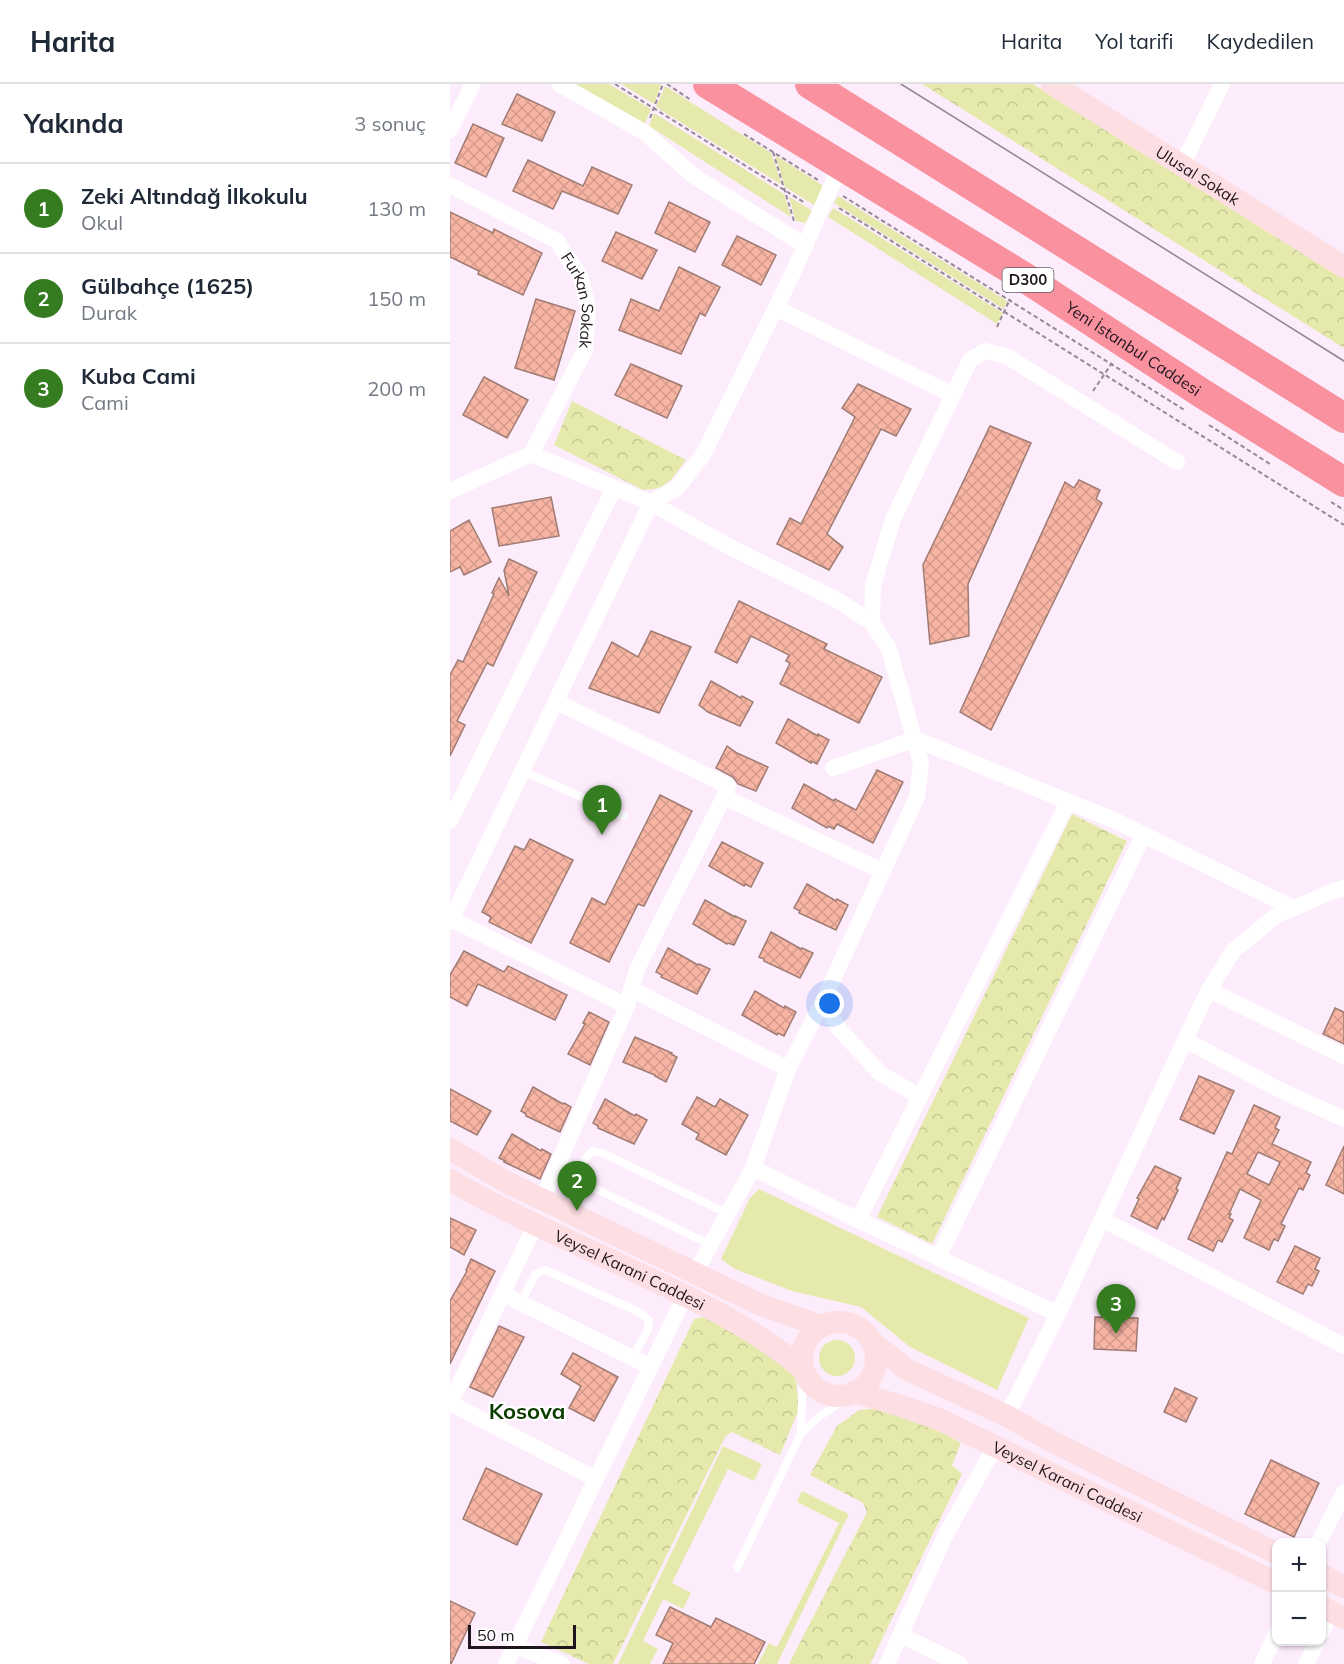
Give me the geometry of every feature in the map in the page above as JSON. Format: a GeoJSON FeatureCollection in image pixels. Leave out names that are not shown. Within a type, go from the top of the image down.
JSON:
{"type":"FeatureCollection","features":[{"type":"Feature","properties":{"kind":"highway","name":"Yeni İstanbul Caddesi"},"geometry":{"type":"LineString","coordinates":[[708,84],[1024,277],[1203,394],[1335,490]]}},
{"type":"Feature","properties":{"kind":"highway"},"geometry":{"type":"LineString","coordinates":[[810,84],[1344,418]]}},
{"type":"Feature","properties":{"kind":"main road","name":"Ulusal Sokak"},"geometry":{"type":"LineString","coordinates":[[1052,84],[1074,93],[1182,165],[1344,267]]}},
{"type":"Feature","properties":{"kind":"main road","name":"Veysel Karani Caddesi"},"geometry":{"type":"LineString","coordinates":[[450,1149],[506,1182],[761,1305],[821,1326]]}},
{"type":"Feature","properties":{"kind":"main road","name":"Veysel Karani Caddesi"},"geometry":{"type":"LineString","coordinates":[[450,1180],[480,1198],[535,1225],[686,1294],[723,1314],[789,1357],[803,1369]]}},
{"type":"Feature","properties":{"kind":"main road"},"geometry":{"type":"LineString","coordinates":[[832,1322],[855,1325],[872,1341],[876,1353],[876,1365],[865,1385],[854,1392],[842,1396],[830,1395],[818,1389],[803,1369],[802,1356],[805,1344],[812,1333],[821,1326],[832,1322]]}},
{"type":"Feature","properties":{"kind":"main road","name":"Veysel Karani Caddesi"},"geometry":{"type":"LineString","coordinates":[[872,1341],[906,1369],[1007,1416],[1051,1441],[1272,1551]]}},
{"type":"Feature","properties":{"kind":"main road","name":"Veysel Karani Caddesi"},"geometry":{"type":"LineString","coordinates":[[854,1392],[941,1420],[1272,1581]]}},
{"type":"Feature","properties":{"kind":"main road"},"geometry":{"type":"LineString","coordinates":[[1326,1577],[1344,1587]]}},
{"type":"Feature","properties":{"kind":"street"},"geometry":{"type":"LineString","coordinates":[[450,130],[474,84]]}},
{"type":"Feature","properties":{"kind":"street"},"geometry":{"type":"LineString","coordinates":[[559,84],[644,132],[696,177],[804,245]]}},
{"type":"Feature","properties":{"kind":"street"},"geometry":{"type":"LineString","coordinates":[[1182,165],[1222,84]]}},
{"type":"Feature","properties":{"kind":"street"},"geometry":{"type":"LineString","coordinates":[[627,1006],[451,920],[651,503],[678,487],[703,455],[776,308],[841,164]]}},
{"type":"Feature","properties":{"kind":"street","name":"Furkan Sokak"},"geometry":{"type":"LineString","coordinates":[[450,185],[557,241],[581,278],[588,308],[585,350],[531,454]]}},
{"type":"Feature","properties":{"kind":"street"},"geometry":{"type":"LineString","coordinates":[[776,308],[953,395]]}},
{"type":"Feature","properties":{"kind":"street"},"geometry":{"type":"LineString","coordinates":[[872,623],[873,585],[893,519],[970,360],[985,351],[1006,356],[1177,462]]}},
{"type":"Feature","properties":{"kind":"street"},"geometry":{"type":"LineString","coordinates":[[450,491],[531,454],[651,503],[728,546],[839,601],[872,623],[889,649],[921,763],[917,797],[823,1001],[788,1069],[753,1168],[695,1273]]}},
{"type":"Feature","properties":{"kind":"street"},"geometry":{"type":"LineString","coordinates":[[450,821],[614,488]]}},
{"type":"Feature","properties":{"kind":"street"},"geometry":{"type":"LineString","coordinates":[[542,1200],[627,1006],[638,967],[728,786],[557,702]]}},
{"type":"Feature","properties":{"kind":"street"},"geometry":{"type":"LineString","coordinates":[[833,768],[915,739],[1144,834],[1293,908]]}},
{"type":"Feature","properties":{"kind":"street"},"geometry":{"type":"LineString","coordinates":[[724,797],[882,871]]}},
{"type":"Feature","properties":{"kind":"street"},"geometry":{"type":"LineString","coordinates":[[858,1220],[1068,802]]}},
{"type":"Feature","properties":{"kind":"street"},"geometry":{"type":"LineString","coordinates":[[938,1258],[1144,834]]}},
{"type":"Feature","properties":{"kind":"street"},"geometry":{"type":"LineString","coordinates":[[1007,1416],[1058,1314],[1209,990],[1233,951],[1276,916],[1344,888]]}},
{"type":"Feature","properties":{"kind":"street"},"geometry":{"type":"LineString","coordinates":[[632,989],[788,1069]]}},
{"type":"Feature","properties":{"kind":"street"},"geometry":{"type":"LineString","coordinates":[[1209,990],[1344,1056]]}},
{"type":"Feature","properties":{"kind":"street"},"geometry":{"type":"LineString","coordinates":[[823,1001],[839,1029],[880,1074],[920,1096]]}},
{"type":"Feature","properties":{"kind":"street"},"geometry":{"type":"LineString","coordinates":[[1185,1040],[1280,1090],[1344,1119]]}},
{"type":"Feature","properties":{"kind":"street"},"geometry":{"type":"LineString","coordinates":[[753,1168],[1058,1314]]}},
{"type":"Feature","properties":{"kind":"street"},"geometry":{"type":"LineString","coordinates":[[450,1186],[480,1198]]}},
{"type":"Feature","properties":{"kind":"street"},"geometry":{"type":"LineString","coordinates":[[1102,1219],[1344,1346]]}},
{"type":"Feature","properties":{"kind":"street"},"geometry":{"type":"LineString","coordinates":[[535,1225],[450,1403],[596,1479]]}},
{"type":"Feature","properties":{"kind":"street"},"geometry":{"type":"LineString","coordinates":[[503,1294],[651,1366]]}},
{"type":"Feature","properties":{"kind":"street"},"geometry":{"type":"LineString","coordinates":[[506,1664],[686,1294]]}},
{"type":"Feature","properties":{"kind":"street"},"geometry":{"type":"LineString","coordinates":[[887,1664],[946,1534],[995,1447]]}},
{"type":"Feature","properties":{"kind":"street"},"geometry":{"type":"LineString","coordinates":[[1321,1538],[1344,1492]]}},
{"type":"Feature","properties":{"kind":"street"},"geometry":{"type":"LineString","coordinates":[[901,1635],[960,1664]]}},
{"type":"Feature","properties":{"kind":"street"},"geometry":{"type":"LineString","coordinates":[[1262,1664],[1272,1643]]}},
{"type":"Feature","properties":{"kind":"street"},"geometry":{"type":"LineString","coordinates":[[515,1646],[562,1664]]}},
{"type":"Feature","properties":{"kind":"street"},"geometry":{"type":"LineString","coordinates":[[1306,1664],[1315,1646]]}},
{"type":"Feature","properties":{"kind":"lane"},"geometry":{"type":"LineString","coordinates":[[523,771],[624,816]]}},
{"type":"Feature","properties":{"kind":"lane"},"geometry":{"type":"LineString","coordinates":[[711,1245],[584,1183],[579,1176],[579,1170],[584,1159],[593,1151],[605,1154],[728,1214]]}},
{"type":"Feature","properties":{"kind":"lane"},"geometry":{"type":"LineString","coordinates":[[520,1303],[536,1274],[545,1270],[639,1312],[649,1321],[648,1330],[632,1358]]}},
{"type":"Feature","properties":{"kind":"lane"},"geometry":{"type":"LineString","coordinates":[[801,1433],[803,1369]]}},
{"type":"Feature","properties":{"kind":"lane"},"geometry":{"type":"LineString","coordinates":[[737,1568],[801,1433],[820,1416],[854,1392]]}},
{"type":"Feature","properties":{"kind":"path"},"geometry":{"type":"LineString","coordinates":[[615,84],[806,203]]}},
{"type":"Feature","properties":{"kind":"path"},"geometry":{"type":"LineString","coordinates":[[644,132],[663,84]]}},
{"type":"Feature","properties":{"kind":"path"},"geometry":{"type":"LineString","coordinates":[[772,152],[804,245]]}},
{"type":"Feature","properties":{"kind":"path"},"geometry":{"type":"LineString","coordinates":[[843,196],[1192,415]]}},
{"type":"Feature","properties":{"kind":"path"},"geometry":{"type":"LineString","coordinates":[[834,205],[1344,525]]}},
{"type":"Feature","properties":{"kind":"path"},"geometry":{"type":"LineString","coordinates":[[997,327],[1012,294]]}},
{"type":"Feature","properties":{"kind":"path"},"geometry":{"type":"LineString","coordinates":[[1089,398],[1115,358]]}},
{"type":"Feature","properties":{"kind":"path"},"geometry":{"type":"LineString","coordinates":[[1202,421],[1279,469]]}},
{"type":"Feature","properties":{"kind":"path"},"geometry":{"type":"LineString","coordinates":[[1335,490],[1344,510]]}},
{"type":"Feature","properties":{"kind":"green space"},"geometry":{"type":"Polygon","coordinates":[[[575,84],[609,84],[651,109],[645,124],[575,84]]]}},
{"type":"Feature","properties":{"kind":"green space"},"geometry":{"type":"Polygon","coordinates":[[[621,84],[660,84],[661,85],[654,104],[621,84]]]}},
{"type":"Feature","properties":{"kind":"green space"},"geometry":{"type":"Polygon","coordinates":[[[922,84],[1033,84],[1344,278],[1344,348],[922,84]]]}},
{"type":"Feature","properties":{"kind":"green space"},"geometry":{"type":"Polygon","coordinates":[[[665,86],[771,153],[782,185],[656,107],[665,86]]]}},
{"type":"Feature","properties":{"kind":"green space"},"geometry":{"type":"Polygon","coordinates":[[[654,113],[784,194],[791,217],[649,126],[654,113]]]}},
{"type":"Feature","properties":{"kind":"green space"},"geometry":{"type":"Polygon","coordinates":[[[775,155],[825,187],[816,206],[785,187],[775,155]]]}},
{"type":"Feature","properties":{"kind":"green space"},"geometry":{"type":"Polygon","coordinates":[[[838,196],[1007,301],[1004,309],[834,203],[838,196]]]}},
{"type":"Feature","properties":{"kind":"green space"},"geometry":{"type":"Polygon","coordinates":[[[789,197],[813,211],[805,223],[796,221],[789,197]]]}},
{"type":"Feature","properties":{"kind":"green space"},"geometry":{"type":"Polygon","coordinates":[[[833,208],[1003,313],[997,324],[828,217],[833,208]]]}},
{"type":"Feature","properties":{"kind":"green space"},"geometry":{"type":"Polygon","coordinates":[[[572,401],[686,460],[669,482],[658,488],[643,490],[554,445],[572,401]]]}},
{"type":"Feature","properties":{"kind":"green space"},"geometry":{"type":"Polygon","coordinates":[[[1072,814],[1127,841],[932,1244],[877,1217],[1072,814]]]}},
{"type":"Feature","properties":{"kind":"green space"},"geometry":{"type":"Polygon","coordinates":[[[759,1189],[1029,1318],[997,1390],[910,1347],[861,1307],[792,1291],[735,1269],[721,1259],[750,1198],[759,1189]]]}},
{"type":"Feature","properties":{"kind":"green space"},"geometry":{"type":"Polygon","coordinates":[[[704,1317],[787,1364],[796,1380],[799,1409],[780,1455],[732,1432],[725,1437],[613,1664],[589,1664],[541,1642],[694,1319],[704,1317]]]}},
{"type":"Feature","properties":{"kind":"green space"},"geometry":{"type":"Polygon","coordinates":[[[837,1340],[850,1345],[855,1358],[850,1371],[837,1376],[824,1371],[819,1358],[824,1345],[837,1340]]]}},
{"type":"Feature","properties":{"kind":"green space"},"geometry":{"type":"Polygon","coordinates":[[[879,1408],[915,1418],[961,1443],[952,1465],[962,1474],[870,1664],[789,1664],[867,1512],[863,1503],[810,1475],[837,1426],[859,1410],[879,1408]]]}},
{"type":"Feature","properties":{"kind":"green space"},"geometry":{"type":"Polygon","coordinates":[[[723,1446],[762,1464],[754,1481],[728,1469],[672,1583],[691,1593],[683,1609],[663,1599],[643,1641],[658,1649],[650,1664],[618,1664],[723,1446]]]}},
{"type":"Feature","properties":{"kind":"green space"},"geometry":{"type":"Polygon","coordinates":[[[802,1491],[849,1514],[777,1664],[758,1664],[769,1643],[777,1647],[839,1523],[797,1502],[802,1491]]]}},
{"type":"Feature","properties":{"kind":"building"},"geometry":{"type":"Polygon","coordinates":[[[517,94],[555,112],[542,141],[502,124],[517,94]]]}},
{"type":"Feature","properties":{"kind":"building"},"geometry":{"type":"Polygon","coordinates":[[[473,124],[504,138],[486,177],[455,163],[473,124]]]}},
{"type":"Feature","properties":{"kind":"building"},"geometry":{"type":"Polygon","coordinates":[[[528,160],[583,186],[592,167],[632,185],[618,214],[562,191],[553,209],[513,191],[528,160]]]}},
{"type":"Feature","properties":{"kind":"building"},"geometry":{"type":"Polygon","coordinates":[[[669,202],[710,222],[695,252],[655,233],[669,202]]]}},
{"type":"Feature","properties":{"kind":"building"},"geometry":{"type":"Polygon","coordinates":[[[450,212],[493,233],[494,229],[542,253],[523,295],[478,274],[479,271],[450,257],[450,212]]]}},
{"type":"Feature","properties":{"kind":"building"},"geometry":{"type":"Polygon","coordinates":[[[616,232],[657,250],[642,279],[602,261],[616,232]]]}},
{"type":"Feature","properties":{"kind":"building"},"geometry":{"type":"Polygon","coordinates":[[[737,236],[776,255],[761,285],[722,265],[737,236]]]}},
{"type":"Feature","properties":{"kind":"building"},"geometry":{"type":"Polygon","coordinates":[[[679,267],[720,287],[705,316],[700,313],[681,354],[619,330],[631,299],[659,311],[679,267]]]}},
{"type":"Feature","properties":{"kind":"building"},"geometry":{"type":"Polygon","coordinates":[[[536,299],[575,311],[554,380],[515,368],[536,299]]]}},
{"type":"Feature","properties":{"kind":"building"},"geometry":{"type":"Polygon","coordinates":[[[631,364],[682,386],[667,418],[615,395],[631,364]]]}},
{"type":"Feature","properties":{"kind":"building"},"geometry":{"type":"Polygon","coordinates":[[[484,377],[528,400],[507,438],[463,415],[484,377]]]}},
{"type":"Feature","properties":{"kind":"building"},"geometry":{"type":"Polygon","coordinates":[[[858,384],[911,409],[896,436],[881,429],[827,534],[843,547],[829,570],[777,544],[790,518],[801,524],[855,417],[842,408],[858,384]]]}},
{"type":"Feature","properties":{"kind":"building"},"geometry":{"type":"Polygon","coordinates":[[[990,426],[1031,443],[968,584],[969,636],[930,644],[923,565],[990,426]]]}},
{"type":"Feature","properties":{"kind":"building"},"geometry":{"type":"Polygon","coordinates":[[[1079,480],[1100,490],[1096,499],[1102,503],[991,730],[960,712],[1065,482],[1074,488],[1079,480]]]}},
{"type":"Feature","properties":{"kind":"building"},"geometry":{"type":"Polygon","coordinates":[[[551,497],[559,536],[499,546],[492,508],[551,497]]]}},
{"type":"Feature","properties":{"kind":"building"},"geometry":{"type":"Polygon","coordinates":[[[469,520],[491,562],[464,575],[460,567],[450,572],[450,531],[469,520]]]}},
{"type":"Feature","properties":{"kind":"building"},"geometry":{"type":"Polygon","coordinates":[[[509,559],[537,572],[493,666],[487,663],[457,721],[465,725],[450,756],[450,675],[458,660],[463,662],[499,578],[509,596],[504,570],[509,559]]]}},
{"type":"Feature","properties":{"kind":"building"},"geometry":{"type":"Polygon","coordinates":[[[739,601],[827,644],[824,649],[882,677],[859,723],[780,684],[790,663],[786,661],[789,655],[751,636],[737,663],[715,652],[739,601]]]}},
{"type":"Feature","properties":{"kind":"building"},"geometry":{"type":"Polygon","coordinates":[[[651,631],[691,647],[659,713],[589,688],[612,642],[638,657],[651,631]]]}},
{"type":"Feature","properties":{"kind":"building"},"geometry":{"type":"Polygon","coordinates":[[[711,681],[753,702],[740,726],[708,712],[699,705],[711,681]]]}},
{"type":"Feature","properties":{"kind":"building"},"geometry":{"type":"Polygon","coordinates":[[[788,719],[829,740],[817,764],[811,761],[811,763],[776,743],[788,719]]]}},
{"type":"Feature","properties":{"kind":"building"},"geometry":{"type":"Polygon","coordinates":[[[727,746],[768,767],[756,791],[738,784],[733,777],[716,768],[727,746]]]}},
{"type":"Feature","properties":{"kind":"building"},"geometry":{"type":"Polygon","coordinates":[[[877,770],[903,782],[873,843],[837,824],[834,829],[828,826],[827,828],[792,808],[804,784],[856,810],[877,770]]]}},
{"type":"Feature","properties":{"kind":"building"},"geometry":{"type":"Polygon","coordinates":[[[660,795],[692,811],[644,906],[638,904],[609,962],[570,943],[592,898],[605,905],[660,795]]]}},
{"type":"Feature","properties":{"kind":"building"},"geometry":{"type":"Polygon","coordinates":[[[530,839],[573,860],[531,943],[489,922],[491,917],[482,912],[515,846],[524,850],[530,839]]]}},
{"type":"Feature","properties":{"kind":"building"},"geometry":{"type":"Polygon","coordinates":[[[722,842],[763,863],[751,887],[745,884],[744,886],[709,866],[722,842]]]}},
{"type":"Feature","properties":{"kind":"building"},"geometry":{"type":"Polygon","coordinates":[[[807,884],[836,901],[837,899],[848,905],[836,930],[799,913],[800,911],[794,908],[807,884]]]}},
{"type":"Feature","properties":{"kind":"building"},"geometry":{"type":"Polygon","coordinates":[[[705,900],[746,921],[734,945],[727,944],[693,924],[705,900]]]}},
{"type":"Feature","properties":{"kind":"building"},"geometry":{"type":"Polygon","coordinates":[[[771,932],[813,953],[800,978],[759,957],[771,932]]]}},
{"type":"Feature","properties":{"kind":"building"},"geometry":{"type":"Polygon","coordinates":[[[668,948],[710,969],[697,994],[661,977],[662,975],[656,972],[668,948]]]}},
{"type":"Feature","properties":{"kind":"building"},"geometry":{"type":"Polygon","coordinates":[[[464,951],[504,972],[508,966],[567,995],[555,1020],[478,984],[467,1006],[450,997],[450,975],[464,951]]]}},
{"type":"Feature","properties":{"kind":"building"},"geometry":{"type":"Polygon","coordinates":[[[755,991],[784,1008],[785,1006],[796,1012],[784,1036],[778,1033],[777,1035],[742,1015],[755,991]]]}},
{"type":"Feature","properties":{"kind":"building"},"geometry":{"type":"Polygon","coordinates":[[[1335,1008],[1344,1012],[1344,1044],[1323,1034],[1335,1008]]]}},
{"type":"Feature","properties":{"kind":"building"},"geometry":{"type":"Polygon","coordinates":[[[589,1012],[609,1022],[590,1065],[568,1054],[589,1012]]]}},
{"type":"Feature","properties":{"kind":"building"},"geometry":{"type":"Polygon","coordinates":[[[635,1037],[677,1057],[666,1082],[623,1062],[635,1037]]]}},
{"type":"Feature","properties":{"kind":"building"},"geometry":{"type":"Polygon","coordinates":[[[1199,1076],[1234,1091],[1214,1134],[1180,1119],[1199,1076]]]}},
{"type":"Feature","properties":{"kind":"building"},"geometry":{"type":"Polygon","coordinates":[[[533,1087],[571,1107],[560,1132],[526,1116],[521,1111],[533,1087]]]}},
{"type":"Feature","properties":{"kind":"building"},"geometry":{"type":"Polygon","coordinates":[[[450,1089],[491,1111],[477,1135],[450,1121],[450,1089]]]}},
{"type":"Feature","properties":{"kind":"building"},"geometry":{"type":"Polygon","coordinates":[[[697,1097],[715,1107],[720,1099],[748,1115],[726,1155],[696,1139],[699,1134],[682,1124],[697,1097]]]}},
{"type":"Feature","properties":{"kind":"building"},"geometry":{"type":"Polygon","coordinates":[[[605,1099],[647,1120],[634,1144],[598,1128],[593,1123],[605,1099]]]}},
{"type":"Feature","properties":{"kind":"building"},"geometry":{"type":"Polygon","coordinates":[[[1254,1105],[1280,1117],[1275,1128],[1279,1130],[1272,1144],[1311,1162],[1306,1173],[1310,1175],[1303,1190],[1299,1188],[1281,1224],[1285,1226],[1278,1241],[1274,1239],[1269,1250],[1244,1238],[1261,1200],[1240,1189],[1229,1214],[1231,1214],[1229,1218],[1233,1220],[1222,1242],[1218,1240],[1213,1251],[1188,1239],[1227,1152],[1232,1154],[1254,1105]],[[1258,1152],[1247,1174],[1269,1185],[1280,1162],[1258,1152]]]}},
{"type":"Feature","properties":{"kind":"building"},"geometry":{"type":"Polygon","coordinates":[[[512,1134],[541,1151],[542,1149],[551,1154],[540,1179],[499,1158],[512,1134]]]}},
{"type":"Feature","properties":{"kind":"building"},"geometry":{"type":"Polygon","coordinates":[[[1344,1146],[1344,1194],[1326,1185],[1344,1146]]]}},
{"type":"Feature","properties":{"kind":"building"},"geometry":{"type":"Polygon","coordinates":[[[1155,1166],[1181,1178],[1164,1220],[1162,1218],[1157,1229],[1131,1216],[1139,1199],[1137,1198],[1155,1166]]]}},
{"type":"Feature","properties":{"kind":"building"},"geometry":{"type":"Polygon","coordinates":[[[450,1218],[476,1230],[464,1255],[450,1247],[450,1218]]]}},
{"type":"Feature","properties":{"kind":"building"},"geometry":{"type":"Polygon","coordinates":[[[1295,1246],[1320,1258],[1315,1269],[1319,1271],[1312,1286],[1308,1284],[1303,1294],[1277,1282],[1295,1246]]]}},
{"type":"Feature","properties":{"kind":"building"},"geometry":{"type":"Polygon","coordinates":[[[471,1259],[495,1271],[450,1364],[450,1301],[471,1259]]]}},
{"type":"Feature","properties":{"kind":"building"},"geometry":{"type":"Polygon","coordinates":[[[1095,1317],[1138,1318],[1136,1351],[1094,1349],[1095,1317]]]}},
{"type":"Feature","properties":{"kind":"building"},"geometry":{"type":"Polygon","coordinates":[[[499,1326],[524,1337],[493,1397],[470,1387],[499,1326]]]}},
{"type":"Feature","properties":{"kind":"building"},"geometry":{"type":"Polygon","coordinates":[[[573,1353],[618,1377],[594,1421],[569,1408],[581,1386],[561,1374],[573,1353]]]}},
{"type":"Feature","properties":{"kind":"building"},"geometry":{"type":"Polygon","coordinates":[[[1175,1388],[1197,1398],[1186,1422],[1164,1412],[1175,1388]]]}},
{"type":"Feature","properties":{"kind":"building"},"geometry":{"type":"Polygon","coordinates":[[[1271,1460],[1319,1483],[1294,1537],[1245,1514],[1271,1460]]]}},
{"type":"Feature","properties":{"kind":"building"},"geometry":{"type":"Polygon","coordinates":[[[486,1468],[542,1494],[517,1545],[463,1519],[486,1468]]]}},
{"type":"Feature","properties":{"kind":"building"},"geometry":{"type":"Polygon","coordinates":[[[450,1601],[475,1613],[451,1664],[450,1664],[450,1601]]]}},
{"type":"Feature","properties":{"kind":"building"},"geometry":{"type":"Polygon","coordinates":[[[670,1607],[711,1627],[716,1618],[765,1642],[754,1664],[663,1664],[673,1643],[656,1635],[670,1607]]]}},
{"type":"Feature","properties":{"kind":"tram line"},"geometry":{"type":"LineString","coordinates":[[901,84],[1344,361]]}},
{"type":"Feature","properties":{"kind":"place","name":"Zeki Altındağ İlkokulu"},"geometry":{"type":"Point","coordinates":[602,835]}},
{"type":"Feature","properties":{"kind":"place","name":"Gülbahçe (1625)"},"geometry":{"type":"Point","coordinates":[577,1211]}},
{"type":"Feature","properties":{"kind":"place","name":"Kuba Cami"},"geometry":{"type":"Point","coordinates":[1116,1334]}},
{"type":"Feature","properties":{"kind":"district","name":"Kosova"},"geometry":{"type":"Point","coordinates":[527,1411]}}]}
